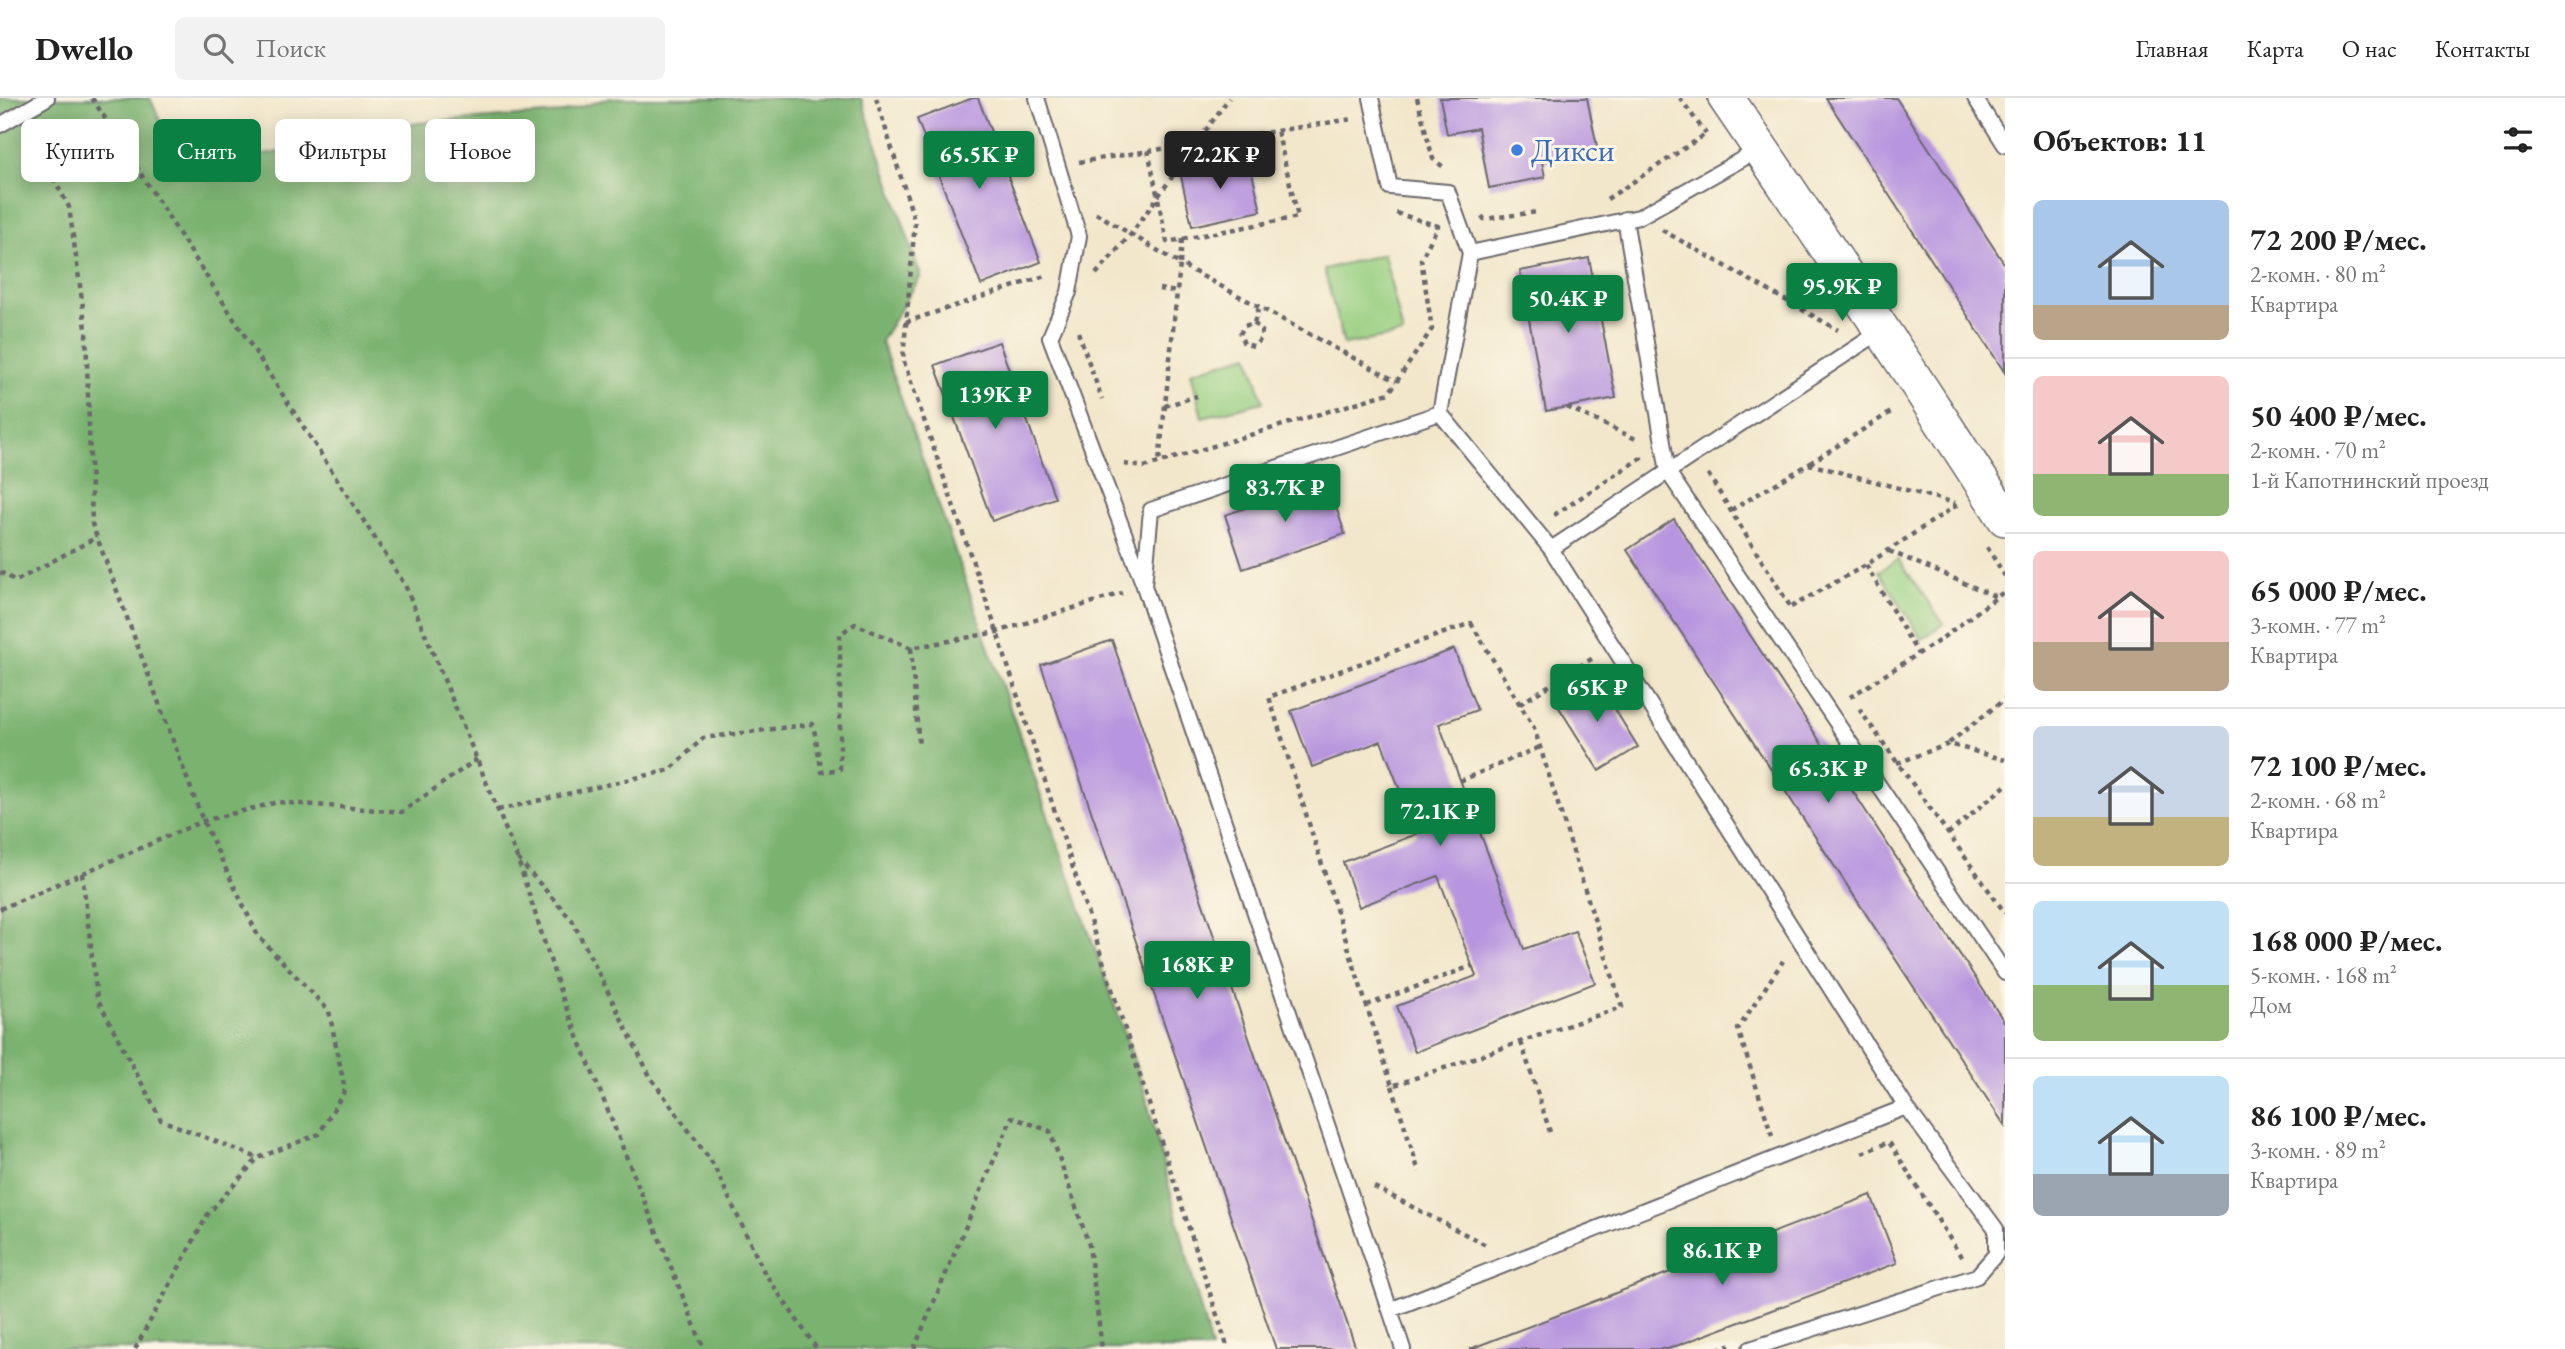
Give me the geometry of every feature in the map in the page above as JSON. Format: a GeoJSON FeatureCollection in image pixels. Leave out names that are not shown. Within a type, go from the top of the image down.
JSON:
{"type":"FeatureCollection","features":[{"type":"Feature","properties":{"kind":"street"},"geometry":{"type":"LineString","coordinates":[[1726,98],[1911,373],[1995,532]]}},
{"type":"Feature","properties":{"kind":"lane"},"geometry":{"type":"LineString","coordinates":[[0,125],[47,98]]}},
{"type":"Feature","properties":{"kind":"lane"},"geometry":{"type":"LineString","coordinates":[[1037,98],[1079,236],[1069,292],[1050,337],[1144,586],[1403,1349]]}},
{"type":"Feature","properties":{"kind":"lane"},"geometry":{"type":"LineString","coordinates":[[1371,98],[1390,187],[1448,192],[1470,253],[1440,412],[1550,550],[1906,1107],[2001,1227],[1996,1254],[1977,1276],[1750,1349]]}},
{"type":"Feature","properties":{"kind":"lane"},"geometry":{"type":"LineString","coordinates":[[1975,98],[2005,145]]}},
{"type":"Feature","properties":{"kind":"lane"},"geometry":{"type":"LineString","coordinates":[[1470,253],[1639,216],[1760,148]]}},
{"type":"Feature","properties":{"kind":"lane"},"geometry":{"type":"LineString","coordinates":[[1625,219],[1668,472],[2005,973]]}},
{"type":"Feature","properties":{"kind":"lane"},"geometry":{"type":"LineString","coordinates":[[1550,550],[1881,331]]}},
{"type":"Feature","properties":{"kind":"lane"},"geometry":{"type":"LineString","coordinates":[[1144,586],[1152,510],[1440,412]]}},
{"type":"Feature","properties":{"kind":"lane"},"geometry":{"type":"LineString","coordinates":[[1390,1310],[1906,1107]]}},
{"type":"Feature","properties":{"kind":"path"},"geometry":{"type":"LineString","coordinates":[[92,98],[405,585],[517,857],[562,997],[704,1349]]}},
{"type":"Feature","properties":{"kind":"path"},"geometry":{"type":"LineString","coordinates":[[876,98],[915,222],[903,359],[998,632],[1228,1349]]}},
{"type":"Feature","properties":{"kind":"path"},"geometry":{"type":"LineString","coordinates":[[1094,263],[1091,280],[1131,234],[1229,98]]}},
{"type":"Feature","properties":{"kind":"path"},"geometry":{"type":"LineString","coordinates":[[1417,98],[1433,159],[1452,173]]}},
{"type":"Feature","properties":{"kind":"path"},"geometry":{"type":"LineString","coordinates":[[1599,204],[1706,134],[1680,98]]}},
{"type":"Feature","properties":{"kind":"path"},"geometry":{"type":"LineString","coordinates":[[1350,108],[1354,131]]}},
{"type":"Feature","properties":{"kind":"path"},"geometry":{"type":"LineString","coordinates":[[18,116],[69,207],[86,329],[92,524],[203,821],[258,936],[329,1011],[345,1090],[319,1134],[258,1158],[208,1214],[135,1349]]}},
{"type":"Feature","properties":{"kind":"path"},"geometry":{"type":"LineString","coordinates":[[1078,162],[1352,119]]}},
{"type":"Feature","properties":{"kind":"path"},"geometry":{"type":"LineString","coordinates":[[1148,150],[1167,242],[1298,217],[1277,130]]}},
{"type":"Feature","properties":{"kind":"path"},"geometry":{"type":"LineString","coordinates":[[1074,150],[1082,174]]}},
{"type":"Feature","properties":{"kind":"path"},"geometry":{"type":"LineString","coordinates":[[1479,207],[1484,219],[1548,211]]}},
{"type":"Feature","properties":{"kind":"path"},"geometry":{"type":"LineString","coordinates":[[1095,219],[1093,211],[1180,264],[1396,381]]}},
{"type":"Feature","properties":{"kind":"path"},"geometry":{"type":"LineString","coordinates":[[1120,453],[1124,465],[1144,467],[1389,393],[1432,329],[1421,260],[1438,226],[1392,212]]}},
{"type":"Feature","properties":{"kind":"path"},"geometry":{"type":"LineString","coordinates":[[1652,224],[1838,330]]}},
{"type":"Feature","properties":{"kind":"path"},"geometry":{"type":"LineString","coordinates":[[1159,462],[1182,239]]}},
{"type":"Feature","properties":{"kind":"path"},"geometry":{"type":"LineString","coordinates":[[906,322],[1074,266]]}},
{"type":"Feature","properties":{"kind":"path"},"geometry":{"type":"LineString","coordinates":[[1159,289],[1177,292]]}},
{"type":"Feature","properties":{"kind":"path"},"geometry":{"type":"LineString","coordinates":[[1254,323],[1259,307]]}},
{"type":"Feature","properties":{"kind":"path"},"geometry":{"type":"LineString","coordinates":[[1254,323],[1262,331],[1261,340],[1254,346],[1244,344],[1240,334],[1244,326],[1254,323]]}},
{"type":"Feature","properties":{"kind":"path"},"geometry":{"type":"LineString","coordinates":[[1827,337],[1847,324]]}},
{"type":"Feature","properties":{"kind":"path"},"geometry":{"type":"LineString","coordinates":[[1076,327],[1103,402]]}},
{"type":"Feature","properties":{"kind":"path"},"geometry":{"type":"LineString","coordinates":[[1165,405],[1197,396]]}},
{"type":"Feature","properties":{"kind":"path"},"geometry":{"type":"LineString","coordinates":[[1567,407],[1638,440]]}},
{"type":"Feature","properties":{"kind":"path"},"geometry":{"type":"LineString","coordinates":[[1731,510],[1898,407]]}},
{"type":"Feature","properties":{"kind":"path"},"geometry":{"type":"LineString","coordinates":[[1553,516],[1641,458],[1636,427]]}},
{"type":"Feature","properties":{"kind":"path"},"geometry":{"type":"LineString","coordinates":[[1809,464],[1959,504]]}},
{"type":"Feature","properties":{"kind":"path"},"geometry":{"type":"LineString","coordinates":[[1718,465],[1707,472],[1797,618]]}},
{"type":"Feature","properties":{"kind":"path"},"geometry":{"type":"LineString","coordinates":[[1952,493],[1966,514]]}},
{"type":"Feature","properties":{"kind":"path"},"geometry":{"type":"LineString","coordinates":[[1791,607],[1889,551],[1959,504]]}},
{"type":"Feature","properties":{"kind":"path"},"geometry":{"type":"LineString","coordinates":[[1995,532],[2005,576]]}},
{"type":"Feature","properties":{"kind":"path"},"geometry":{"type":"LineString","coordinates":[[0,572],[16,581],[97,537]]}},
{"type":"Feature","properties":{"kind":"path"},"geometry":{"type":"LineString","coordinates":[[1889,551],[1997,597]]}},
{"type":"Feature","properties":{"kind":"path"},"geometry":{"type":"LineString","coordinates":[[1866,565],[1918,654]]}},
{"type":"Feature","properties":{"kind":"path"},"geometry":{"type":"LineString","coordinates":[[498,810],[670,770],[703,738],[813,724],[822,772],[840,769],[839,634],[855,624],[912,648],[998,632],[1144,586]]}},
{"type":"Feature","properties":{"kind":"path"},"geometry":{"type":"LineString","coordinates":[[1850,696],[1918,654],[2005,591]]}},
{"type":"Feature","properties":{"kind":"path"},"geometry":{"type":"LineString","coordinates":[[1392,1086],[1622,1007],[1534,728],[1471,623],[1269,697],[1419,1172]]}},
{"type":"Feature","properties":{"kind":"path"},"geometry":{"type":"LineString","coordinates":[[912,648],[919,747]]}},
{"type":"Feature","properties":{"kind":"path"},"geometry":{"type":"LineString","coordinates":[[1587,648],[1600,670]]}},
{"type":"Feature","properties":{"kind":"path"},"geometry":{"type":"LineString","coordinates":[[1520,704],[1593,658]]}},
{"type":"Feature","properties":{"kind":"path"},"geometry":{"type":"LineString","coordinates":[[1843,687],[2005,913]]}},
{"type":"Feature","properties":{"kind":"path"},"geometry":{"type":"LineString","coordinates":[[1898,763],[1948,744],[2005,699]]}},
{"type":"Feature","properties":{"kind":"path"},"geometry":{"type":"LineString","coordinates":[[1948,744],[2005,760]]}},
{"type":"Feature","properties":{"kind":"path"},"geometry":{"type":"LineString","coordinates":[[1460,781],[1540,747]]}},
{"type":"Feature","properties":{"kind":"path"},"geometry":{"type":"LineString","coordinates":[[0,909],[203,821],[278,802],[402,812],[477,759]]}},
{"type":"Feature","properties":{"kind":"path"},"geometry":{"type":"LineString","coordinates":[[1948,834],[2005,786]]}},
{"type":"Feature","properties":{"kind":"path"},"geometry":{"type":"LineString","coordinates":[[517,857],[572,920],[652,1078],[713,1164],[764,1272],[817,1349]]}},
{"type":"Feature","properties":{"kind":"path"},"geometry":{"type":"LineString","coordinates":[[82,873],[97,998],[161,1120],[258,1158]]}},
{"type":"Feature","properties":{"kind":"path"},"geometry":{"type":"LineString","coordinates":[[1775,950],[1790,973]]}},
{"type":"Feature","properties":{"kind":"path"},"geometry":{"type":"LineString","coordinates":[[1772,1136],[1738,1029],[1783,961]]}},
{"type":"Feature","properties":{"kind":"path"},"geometry":{"type":"LineString","coordinates":[[1367,1005],[1472,966]]}},
{"type":"Feature","properties":{"kind":"path"},"geometry":{"type":"LineString","coordinates":[[1521,1042],[1550,1132]]}},
{"type":"Feature","properties":{"kind":"path"},"geometry":{"type":"LineString","coordinates":[[914,1349],[1012,1117],[1050,1131],[1088,1245],[1102,1349]]}},
{"type":"Feature","properties":{"kind":"path"},"geometry":{"type":"LineString","coordinates":[[1759,1141],[1784,1132]]}},
{"type":"Feature","properties":{"kind":"path"},"geometry":{"type":"LineString","coordinates":[[1850,1157],[1889,1142],[1966,1264]]}},
{"type":"Feature","properties":{"kind":"path"},"geometry":{"type":"LineString","coordinates":[[1378,1200],[1373,1187],[1486,1245],[1475,1250]]}},
{"type":"Feature","properties":{"kind":"path"},"geometry":{"type":"LineString","coordinates":[[1717,1349],[1730,1345]]}},
{"type":"Feature","properties":{"kind":"green space"},"geometry":{"type":"Polygon","coordinates":[[[0,98],[150,98],[160,119],[153,119],[153,182],[261,182],[261,156],[275,153],[275,182],[411,182],[411,125],[425,123],[425,182],[535,182],[535,119],[476,119],[561,113],[609,98],[861,98],[921,276],[881,341],[1143,1086],[1211,1349],[0,1349],[0,98]]]}},
{"type":"Feature","properties":{"kind":"green space"},"geometry":{"type":"Polygon","coordinates":[[[1384,254],[1403,334],[1344,345],[1324,269],[1384,254]]]}},
{"type":"Feature","properties":{"kind":"green space"},"geometry":{"type":"Polygon","coordinates":[[[1249,355],[1263,402],[1202,417],[1191,372],[1249,355]]]}},
{"type":"Feature","properties":{"kind":"green space"},"geometry":{"type":"Polygon","coordinates":[[[1898,559],[1944,624],[1922,639],[1879,571],[1898,559]]]}},
{"type":"Feature","properties":{"kind":"building"},"geometry":{"type":"Polygon","coordinates":[[[978,98],[1041,262],[981,285],[917,119],[978,98]]]}},
{"type":"Feature","properties":{"kind":"building"},"geometry":{"type":"Polygon","coordinates":[[[1440,98],[1587,98],[1598,151],[1542,162],[1545,177],[1489,188],[1478,128],[1447,134],[1440,98]]]}},
{"type":"Feature","properties":{"kind":"building"},"geometry":{"type":"Polygon","coordinates":[[[1826,98],[1896,98],[2005,265],[2005,373],[1826,98]]]}},
{"type":"Feature","properties":{"kind":"building"},"geometry":{"type":"Polygon","coordinates":[[[1248,156],[1261,211],[1192,226],[1180,172],[1248,156]]]}},
{"type":"Feature","properties":{"kind":"building"},"geometry":{"type":"Polygon","coordinates":[[[1589,258],[1616,398],[1546,411],[1520,271],[1589,258]]]}},
{"type":"Feature","properties":{"kind":"building"},"geometry":{"type":"Polygon","coordinates":[[[999,342],[1055,498],[992,521],[935,365],[999,342]]]}},
{"type":"Feature","properties":{"kind":"building"},"geometry":{"type":"Polygon","coordinates":[[[1327,480],[1345,534],[1243,569],[1225,515],[1327,480]]]}},
{"type":"Feature","properties":{"kind":"building"},"geometry":{"type":"Polygon","coordinates":[[[1674,519],[2005,1023],[2005,1126],[1627,550],[1674,519]]]}},
{"type":"Feature","properties":{"kind":"building"},"geometry":{"type":"Polygon","coordinates":[[[1112,640],[1356,1349],[1276,1349],[1041,665],[1112,640]]]}},
{"type":"Feature","properties":{"kind":"building"},"geometry":{"type":"Polygon","coordinates":[[[1454,649],[1477,710],[1439,724],[1524,949],[1575,931],[1595,983],[1415,1052],[1397,1006],[1476,976],[1438,876],[1359,907],[1343,862],[1417,834],[1381,741],[1312,767],[1291,711],[1454,649]]]}},
{"type":"Feature","properties":{"kind":"building"},"geometry":{"type":"Polygon","coordinates":[[[1595,677],[1638,747],[1599,771],[1555,701],[1595,677]]]}},
{"type":"Feature","properties":{"kind":"building"},"geometry":{"type":"Polygon","coordinates":[[[1871,1195],[1897,1263],[1668,1349],[1470,1349],[1871,1195]]]}},
{"type":"Feature","properties":{"kind":"place","name":"Дикси"},"geometry":{"type":"Point","coordinates":[1517,150]}}]}
